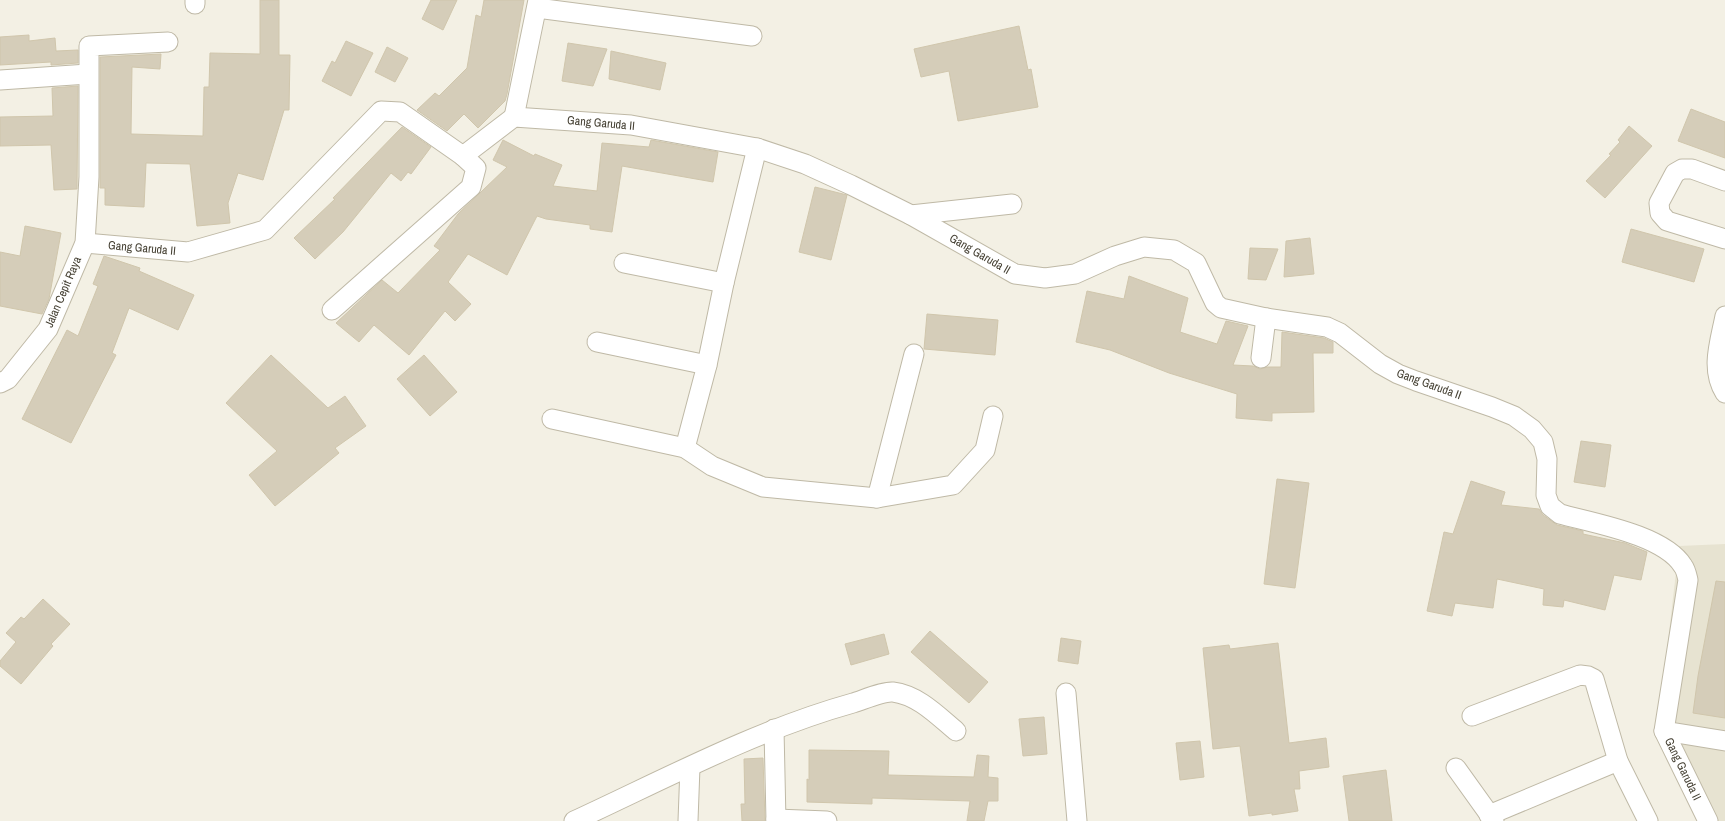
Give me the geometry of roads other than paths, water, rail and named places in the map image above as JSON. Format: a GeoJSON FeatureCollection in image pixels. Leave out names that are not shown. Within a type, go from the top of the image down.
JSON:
{"type":"FeatureCollection","features":[{"type":"Feature","properties":{"kind":"street"},"geometry":{"type":"LineString","coordinates":[[332,310],[471,187],[476,168],[463,156],[514,117],[538,4],[752,36]]}},
{"type":"Feature","properties":{"kind":"street"},"geometry":{"type":"LineString","coordinates":[[85,242],[88,177],[89,46],[168,42]]}},
{"type":"Feature","properties":{"kind":"street"},"geometry":{"type":"LineString","coordinates":[[0,80],[88,74]]}},
{"type":"Feature","properties":{"kind":"street","name":"Gang Garuda II"},"geometry":{"type":"LineString","coordinates":[[85,242],[188,252],[265,230],[381,111],[400,112],[463,156]]}},
{"type":"Feature","properties":{"kind":"street","name":"Gang Garuda II"},"geometry":{"type":"LineString","coordinates":[[514,117],[631,125],[757,148],[805,164],[911,215],[1015,274],[1045,278],[1075,274],[1116,256],[1144,247],[1174,250],[1196,263],[1214,303],[1220,308],[1266,318],[1327,327],[1340,333],[1380,364],[1398,374],[1514,416],[1532,429],[1543,442],[1547,459],[1546,496],[1550,506],[1560,514],[1644,537],[1670,552],[1685,568],[1688,580],[1664,732],[1708,821]]}},
{"type":"Feature","properties":{"kind":"street"},"geometry":{"type":"LineString","coordinates":[[685,448],[707,365],[724,282],[757,148]]}},
{"type":"Feature","properties":{"kind":"street"},"geometry":{"type":"LineString","coordinates":[[1725,181],[1692,169],[1682,169],[1675,173],[1659,203],[1660,213],[1668,221],[1725,239]]}},
{"type":"Feature","properties":{"kind":"street"},"geometry":{"type":"LineString","coordinates":[[911,215],[1012,204]]}},
{"type":"Feature","properties":{"kind":"street","name":"Jalan Cepit Raya"},"geometry":{"type":"LineString","coordinates":[[0,383],[8,379],[48,329],[85,242]]}},
{"type":"Feature","properties":{"kind":"street"},"geometry":{"type":"LineString","coordinates":[[624,263],[724,282]]}},
{"type":"Feature","properties":{"kind":"street"},"geometry":{"type":"LineString","coordinates":[[1725,316],[1716,370],[1721,387],[1725,393]]}},
{"type":"Feature","properties":{"kind":"street"},"geometry":{"type":"LineString","coordinates":[[1261,358],[1266,318]]}},
{"type":"Feature","properties":{"kind":"street"},"geometry":{"type":"LineString","coordinates":[[597,342],[707,365]]}},
{"type":"Feature","properties":{"kind":"street"},"geometry":{"type":"LineString","coordinates":[[877,498],[914,354]]}},
{"type":"Feature","properties":{"kind":"street"},"geometry":{"type":"LineString","coordinates":[[552,419],[685,448],[712,466],[763,487],[877,498],[953,485],[985,450],[993,416]]}},
{"type":"Feature","properties":{"kind":"street"},"geometry":{"type":"LineString","coordinates":[[1472,716],[1580,675],[1594,679],[1618,761],[1648,821]]}},
{"type":"Feature","properties":{"kind":"street"},"geometry":{"type":"LineString","coordinates":[[574,821],[774,729],[892,692],[912,698],[935,712],[956,732]]}},
{"type":"Feature","properties":{"kind":"street"},"geometry":{"type":"LineString","coordinates":[[1066,693],[1077,821]]}},
{"type":"Feature","properties":{"kind":"street"},"geometry":{"type":"LineString","coordinates":[[774,729],[776,820],[827,821]]}},
{"type":"Feature","properties":{"kind":"street"},"geometry":{"type":"LineString","coordinates":[[1664,732],[1725,741]]}},
{"type":"Feature","properties":{"kind":"street"},"geometry":{"type":"LineString","coordinates":[[1456,768],[1492,818],[1618,761]]}},
{"type":"Feature","properties":{"kind":"street"},"geometry":{"type":"LineString","coordinates":[[688,821],[690,767]]}}]}
